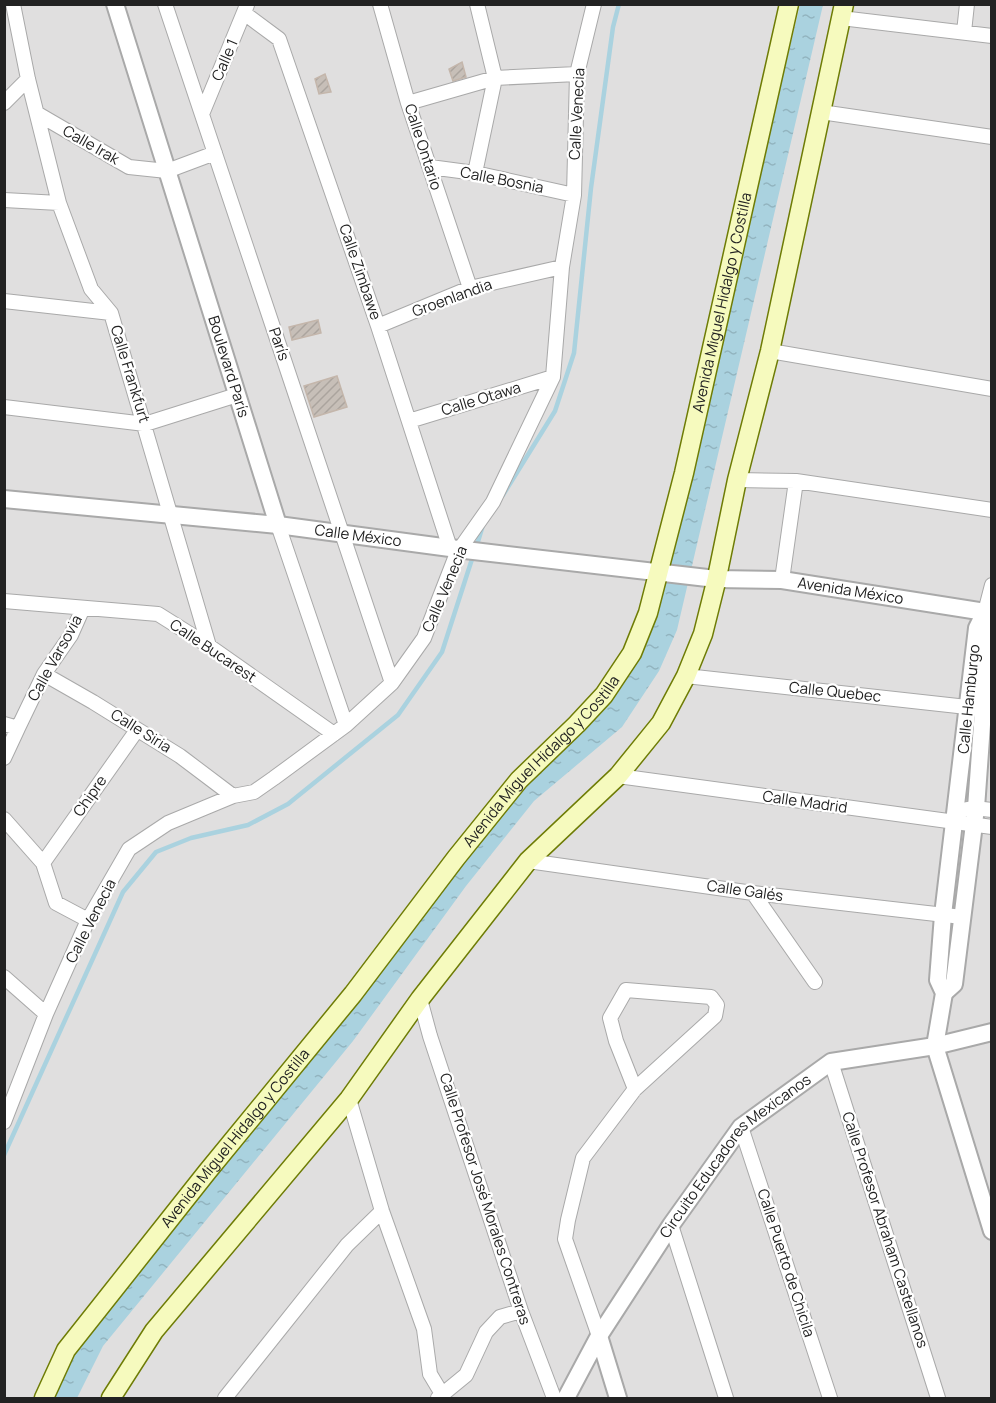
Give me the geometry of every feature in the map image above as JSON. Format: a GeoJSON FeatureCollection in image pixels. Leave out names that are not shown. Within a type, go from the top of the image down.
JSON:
{"type":"FeatureCollection","features":[{"type":"Feature","properties":{"kind":"main road","name":"Avenida Miguel Hidalgo y Costilla"},"geometry":{"type":"LineString","coordinates":[[45,1398],[66,1350],[353,993],[519,780],[604,695],[632,653],[648,613],[684,473],[789,4]]}},
{"type":"Feature","properties":{"kind":"main road"},"geometry":{"type":"LineString","coordinates":[[111,1398],[154,1331],[349,1099],[420,999],[528,861],[618,776],[661,723],[686,676],[703,634],[736,480],[770,351],[843,11]]}},
{"type":"Feature","properties":{"kind":"street","name":"Calle Frankfurt"},"geometry":{"type":"LineString","coordinates":[[13,4],[28,79],[59,203],[91,289],[111,313],[209,646]]}},
{"type":"Feature","properties":{"kind":"street","name":"Boulevard París"},"geometry":{"type":"LineString","coordinates":[[115,4],[278,525],[346,725]]}},
{"type":"Feature","properties":{"kind":"street","name":"París"},"geometry":{"type":"LineString","coordinates":[[165,4],[392,683]]}},
{"type":"Feature","properties":{"kind":"street","name":"Calle Ontario"},"geometry":{"type":"LineString","coordinates":[[380,4],[408,103],[470,288]]}},
{"type":"Feature","properties":{"kind":"street"},"geometry":{"type":"LineString","coordinates":[[475,173],[495,78],[477,4]]}},
{"type":"Feature","properties":{"kind":"street","name":"Calle Venecia"},"geometry":{"type":"LineString","coordinates":[[4,1122],[46,1014],[88,920],[129,849],[168,823],[233,796],[254,792],[346,725],[392,683],[424,638],[458,549],[493,502],[553,377],[562,267],[574,195],[577,74],[594,4]]}},
{"type":"Feature","properties":{"kind":"street"},"geometry":{"type":"LineString","coordinates":[[964,32],[967,4]]}},
{"type":"Feature","properties":{"kind":"street","name":"Calle 1"},"geometry":{"type":"LineString","coordinates":[[202,114],[246,9]]}},
{"type":"Feature","properties":{"kind":"street","name":"Calle Zimbawe"},"geometry":{"type":"LineString","coordinates":[[246,9],[279,39],[409,421],[458,549]]}},
{"type":"Feature","properties":{"kind":"street"},"geometry":{"type":"LineString","coordinates":[[843,11],[992,36]]}},
{"type":"Feature","properties":{"kind":"street"},"geometry":{"type":"LineString","coordinates":[[408,103],[495,78],[577,74]]}},
{"type":"Feature","properties":{"kind":"street"},"geometry":{"type":"LineString","coordinates":[[4,102],[28,79]]}},
{"type":"Feature","properties":{"kind":"street"},"geometry":{"type":"LineString","coordinates":[[821,112],[992,137]]}},
{"type":"Feature","properties":{"kind":"street","name":"Calle Irak"},"geometry":{"type":"LineString","coordinates":[[38,114],[129,167],[167,171],[215,153]]}},
{"type":"Feature","properties":{"kind":"street","name":"Calle Bosnia"},"geometry":{"type":"LineString","coordinates":[[430,167],[475,173],[574,195]]}},
{"type":"Feature","properties":{"kind":"street"},"geometry":{"type":"LineString","coordinates":[[4,200],[59,203]]}},
{"type":"Feature","properties":{"kind":"street","name":"Groenlandia"},"geometry":{"type":"LineString","coordinates":[[378,326],[470,288],[562,267]]}},
{"type":"Feature","properties":{"kind":"street"},"geometry":{"type":"LineString","coordinates":[[4,301],[111,313]]}},
{"type":"Feature","properties":{"kind":"street"},"geometry":{"type":"LineString","coordinates":[[770,351],[992,389]]}},
{"type":"Feature","properties":{"kind":"street","name":"Calle Otawa"},"geometry":{"type":"LineString","coordinates":[[409,421],[553,377]]}},
{"type":"Feature","properties":{"kind":"street"},"geometry":{"type":"LineString","coordinates":[[4,407],[145,424],[237,395]]}},
{"type":"Feature","properties":{"kind":"street"},"geometry":{"type":"LineString","coordinates":[[736,480],[796,481],[992,510]]}},
{"type":"Feature","properties":{"kind":"street"},"geometry":{"type":"LineString","coordinates":[[782,580],[796,481]]}},
{"type":"Feature","properties":{"kind":"street","name":"Calle México"},"geometry":{"type":"LineString","coordinates":[[4,499],[278,525],[713,579]]}},
{"type":"Feature","properties":{"kind":"street","name":"Avenida México"},"geometry":{"type":"LineString","coordinates":[[713,579],[782,580],[988,613]]}},
{"type":"Feature","properties":{"kind":"street"},"geometry":{"type":"LineString","coordinates":[[988,613],[992,585]]}},
{"type":"Feature","properties":{"kind":"street","name":"Calle Bucarest"},"geometry":{"type":"LineString","coordinates":[[4,601],[158,614],[209,646],[334,734]]}},
{"type":"Feature","properties":{"kind":"street","name":"Calle Varsovia"},"geometry":{"type":"LineString","coordinates":[[4,758],[11,726],[71,635],[83,608]]}},
{"type":"Feature","properties":{"kind":"street","name":"Calle Hamburgo"},"geometry":{"type":"LineString","coordinates":[[944,993],[954,984],[974,825],[984,809],[976,708],[977,628],[988,613]]}},
{"type":"Feature","properties":{"kind":"street","name":"Calle Siria"},"geometry":{"type":"LineString","coordinates":[[44,674],[180,756],[233,796]]}},
{"type":"Feature","properties":{"kind":"street","name":"Calle Quebec"},"geometry":{"type":"LineString","coordinates":[[686,676],[976,708]]}},
{"type":"Feature","properties":{"kind":"street","name":"Calle Hamburgo"},"geometry":{"type":"LineString","coordinates":[[935,1046],[944,993],[938,980],[944,915],[956,817],[976,708]]}},
{"type":"Feature","properties":{"kind":"street","name":"Chipre"},"geometry":{"type":"LineString","coordinates":[[43,862],[137,730]]}},
{"type":"Feature","properties":{"kind":"street","name":"Calle Madrid"},"geometry":{"type":"LineString","coordinates":[[618,776],[956,817],[974,825],[992,827]]}},
{"type":"Feature","properties":{"kind":"street","name":"Calle Madrid"},"geometry":{"type":"LineString","coordinates":[[956,817],[984,809]]}},
{"type":"Feature","properties":{"kind":"street"},"geometry":{"type":"LineString","coordinates":[[4,819],[43,862],[56,903],[88,920]]}},
{"type":"Feature","properties":{"kind":"street","name":"Calle Galés"},"geometry":{"type":"LineString","coordinates":[[528,861],[753,893],[962,917]]}},
{"type":"Feature","properties":{"kind":"street"},"geometry":{"type":"LineString","coordinates":[[753,893],[815,982]]}},
{"type":"Feature","properties":{"kind":"street"},"geometry":{"type":"LineString","coordinates":[[4,977],[46,1014]]}},
{"type":"Feature","properties":{"kind":"street"},"geometry":{"type":"LineString","coordinates":[[618,1398],[565,1239],[568,1220],[583,1158],[635,1089],[715,1016],[717,1005],[711,997],[626,990],[610,1018],[616,1041],[635,1089]]}},
{"type":"Feature","properties":{"kind":"street","name":"Calle Profesor José Morales Contreras"},"geometry":{"type":"LineString","coordinates":[[420,999],[430,1036],[522,1311],[554,1398]]}},
{"type":"Feature","properties":{"kind":"street","name":"Circuito Educadores Mexicanos"},"geometry":{"type":"LineString","coordinates":[[566,1398],[599,1336],[671,1225],[741,1128],[831,1062],[935,1046],[992,1032]]}},
{"type":"Feature","properties":{"kind":"street"},"geometry":{"type":"LineString","coordinates":[[935,1046],[992,1231]]}},
{"type":"Feature","properties":{"kind":"street","name":"Calle Profesor Abraham Castellanos"},"geometry":{"type":"LineString","coordinates":[[831,1062],[938,1398]]}},
{"type":"Feature","properties":{"kind":"street"},"geometry":{"type":"LineString","coordinates":[[349,1099],[382,1211],[424,1329],[430,1374],[440,1396],[466,1375],[486,1332],[500,1317],[522,1311]]}},
{"type":"Feature","properties":{"kind":"street","name":"Calle Puerto de Chicila"},"geometry":{"type":"LineString","coordinates":[[741,1128],[831,1398]]}},
{"type":"Feature","properties":{"kind":"street"},"geometry":{"type":"LineString","coordinates":[[225,1398],[347,1245],[382,1211]]}},
{"type":"Feature","properties":{"kind":"street"},"geometry":{"type":"LineString","coordinates":[[671,1225],[726,1398]]}},
{"type":"Feature","properties":{"kind":"shaded area"},"geometry":{"type":"Polygon","coordinates":[[[5,5],[991,5],[991,1398],[5,1398],[5,5]]]}},
{"type":"Feature","properties":{"kind":"water"},"geometry":{"type":"Polygon","coordinates":[[[800,5],[823,5],[677,630],[659,671],[622,727],[534,801],[466,886],[353,1041],[103,1346],[77,1398],[50,1398],[69,1355],[464,854],[648,634],[800,5]]]}},
{"type":"Feature","properties":{"kind":"building"},"geometry":{"type":"Polygon","coordinates":[[[462,62],[466,77],[453,81],[449,69],[462,62]]]}},
{"type":"Feature","properties":{"kind":"building"},"geometry":{"type":"Polygon","coordinates":[[[325,74],[331,92],[319,94],[315,79],[325,74]]]}},
{"type":"Feature","properties":{"kind":"building"},"geometry":{"type":"Polygon","coordinates":[[[318,320],[321,333],[292,340],[289,327],[318,320]]]}},
{"type":"Feature","properties":{"kind":"building"},"geometry":{"type":"Polygon","coordinates":[[[337,376],[347,407],[314,417],[304,386],[337,376]]]}},
{"type":"Feature","properties":{"kind":"waterway"},"geometry":{"type":"LineString","coordinates":[[503,495],[555,411],[574,353],[591,188],[613,27],[619,4]]}},
{"type":"Feature","properties":{"kind":"waterway"},"geometry":{"type":"LineString","coordinates":[[476,548],[483,525]]}},
{"type":"Feature","properties":{"kind":"waterway"},"geometry":{"type":"LineString","coordinates":[[4,1155],[123,892],[156,852],[191,838],[248,825],[288,804],[398,715],[442,652],[473,556]]}}]}
